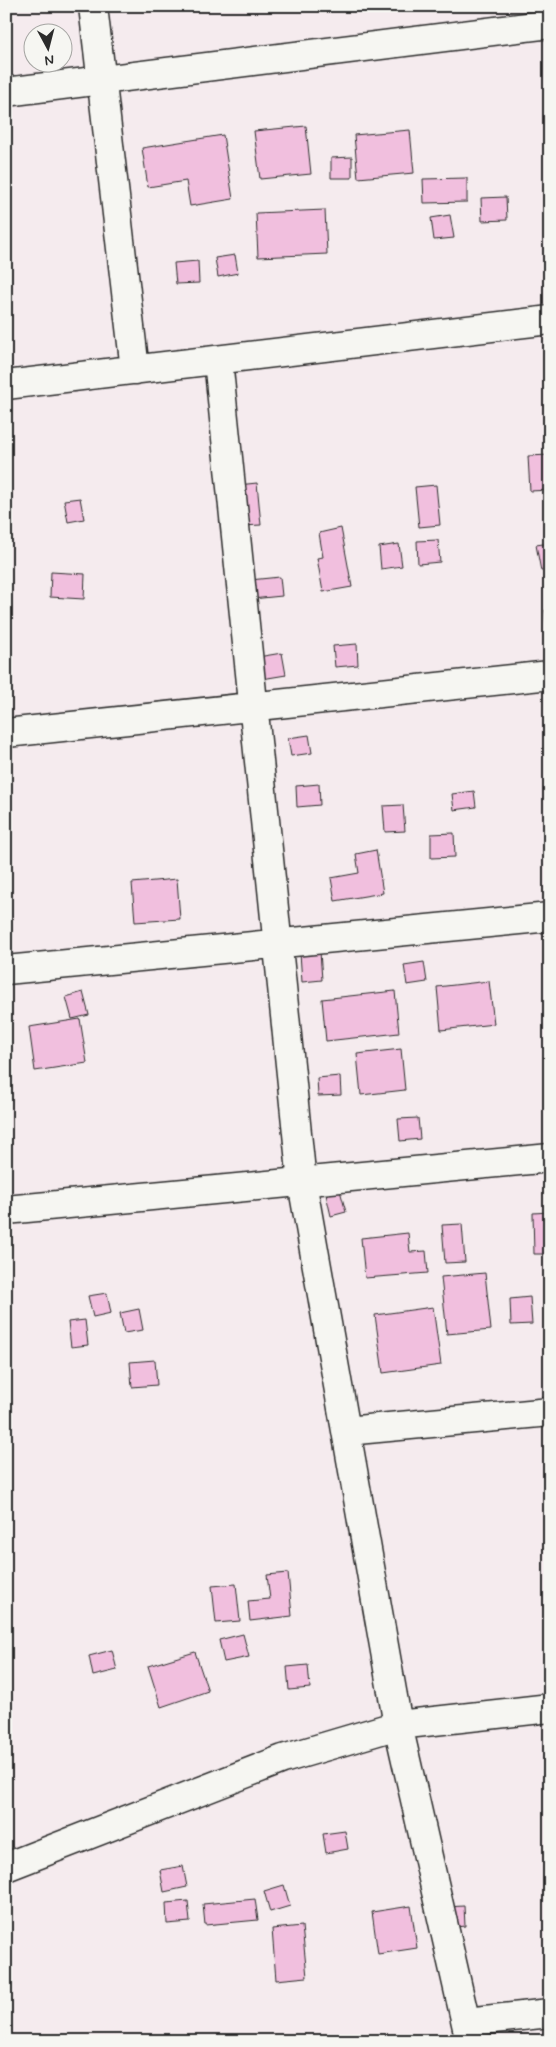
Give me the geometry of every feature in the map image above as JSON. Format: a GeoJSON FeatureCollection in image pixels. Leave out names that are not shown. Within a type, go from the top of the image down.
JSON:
{"type":"FeatureCollection","features":[{"type":"Feature","properties":{"kind":"street"},"geometry":{"type":"LineString","coordinates":[[92,6],[135,370]]}},
{"type":"Feature","properties":{"kind":"street"},"geometry":{"type":"LineString","coordinates":[[6,92],[550,24]]}},
{"type":"Feature","properties":{"kind":"street"},"geometry":{"type":"LineString","coordinates":[[6,385],[550,320]]}},
{"type":"Feature","properties":{"kind":"street"},"geometry":{"type":"LineString","coordinates":[[218,360],[302,1182],[398,1725],[468,2031],[550,2013]]}},
{"type":"Feature","properties":{"kind":"street"},"geometry":{"type":"LineString","coordinates":[[6,732],[550,675]]}},
{"type":"Feature","properties":{"kind":"street"},"geometry":{"type":"LineString","coordinates":[[6,970],[550,917]]}},
{"type":"Feature","properties":{"kind":"street"},"geometry":{"type":"LineString","coordinates":[[6,1210],[550,1158]]}},
{"type":"Feature","properties":{"kind":"street"},"geometry":{"type":"LineString","coordinates":[[346,1432],[550,1412]]}},
{"type":"Feature","properties":{"kind":"street"},"geometry":{"type":"LineString","coordinates":[[6,1867],[283,1759],[398,1725],[550,1708]]}},
{"type":"Feature","properties":{"kind":"building"},"geometry":{"type":"Polygon","coordinates":[[[306,126],[311,174],[260,179],[254,131],[306,126]]]}},
{"type":"Feature","properties":{"kind":"building"},"geometry":{"type":"Polygon","coordinates":[[[410,130],[414,173],[358,178],[354,135],[410,130]]]}},
{"type":"Feature","properties":{"kind":"building"},"geometry":{"type":"Polygon","coordinates":[[[223,135],[233,199],[190,206],[186,181],[148,187],[142,148],[223,135]]]}},
{"type":"Feature","properties":{"kind":"building"},"geometry":{"type":"Polygon","coordinates":[[[352,157],[352,178],[331,178],[331,158],[352,157]]]}},
{"type":"Feature","properties":{"kind":"building"},"geometry":{"type":"Polygon","coordinates":[[[467,178],[467,202],[424,203],[423,179],[467,178]]]}},
{"type":"Feature","properties":{"kind":"building"},"geometry":{"type":"Polygon","coordinates":[[[506,197],[507,220],[482,221],[481,198],[506,197]]]}},
{"type":"Feature","properties":{"kind":"building"},"geometry":{"type":"Polygon","coordinates":[[[325,210],[327,254],[258,257],[256,213],[325,210]]]}},
{"type":"Feature","properties":{"kind":"building"},"geometry":{"type":"Polygon","coordinates":[[[450,215],[454,238],[434,240],[431,218],[450,215]]]}},
{"type":"Feature","properties":{"kind":"building"},"geometry":{"type":"Polygon","coordinates":[[[235,255],[238,273],[218,277],[215,258],[235,255]]]}},
{"type":"Feature","properties":{"kind":"building"},"geometry":{"type":"Polygon","coordinates":[[[198,261],[199,283],[176,284],[174,263],[198,261]]]}},
{"type":"Feature","properties":{"kind":"building"},"geometry":{"type":"Polygon","coordinates":[[[550,455],[550,490],[530,491],[528,456],[550,455]]]}},
{"type":"Feature","properties":{"kind":"building"},"geometry":{"type":"Polygon","coordinates":[[[257,483],[261,525],[242,526],[238,485],[257,483]]]}},
{"type":"Feature","properties":{"kind":"building"},"geometry":{"type":"Polygon","coordinates":[[[436,485],[440,525],[419,527],[415,487],[436,485]]]}},
{"type":"Feature","properties":{"kind":"building"},"geometry":{"type":"Polygon","coordinates":[[[80,498],[84,519],[68,522],[64,500],[80,498]]]}},
{"type":"Feature","properties":{"kind":"building"},"geometry":{"type":"Polygon","coordinates":[[[341,528],[352,587],[323,592],[317,558],[323,557],[319,533],[341,528]]]}},
{"type":"Feature","properties":{"kind":"building"},"geometry":{"type":"Polygon","coordinates":[[[438,540],[440,562],[418,564],[417,541],[438,540]]]}},
{"type":"Feature","properties":{"kind":"building"},"geometry":{"type":"Polygon","coordinates":[[[550,543],[550,570],[541,571],[536,545],[550,543]]]}},
{"type":"Feature","properties":{"kind":"building"},"geometry":{"type":"Polygon","coordinates":[[[399,544],[402,566],[381,569],[379,547],[399,544]]]}},
{"type":"Feature","properties":{"kind":"building"},"geometry":{"type":"Polygon","coordinates":[[[51,572],[85,574],[84,599],[50,597],[51,572]]]}},
{"type":"Feature","properties":{"kind":"building"},"geometry":{"type":"Polygon","coordinates":[[[280,577],[282,596],[252,599],[250,580],[280,577]]]}},
{"type":"Feature","properties":{"kind":"building"},"geometry":{"type":"Polygon","coordinates":[[[545,610],[550,610],[550,640],[548,640],[545,610]]]}},
{"type":"Feature","properties":{"kind":"building"},"geometry":{"type":"Polygon","coordinates":[[[357,644],[358,665],[335,667],[333,646],[357,644]]]}},
{"type":"Feature","properties":{"kind":"building"},"geometry":{"type":"Polygon","coordinates":[[[282,653],[286,675],[262,679],[258,657],[282,653]]]}},
{"type":"Feature","properties":{"kind":"building"},"geometry":{"type":"Polygon","coordinates":[[[309,735],[312,753],[291,756],[288,738],[309,735]]]}},
{"type":"Feature","properties":{"kind":"building"},"geometry":{"type":"Polygon","coordinates":[[[319,784],[320,805],[297,807],[296,786],[319,784]]]}},
{"type":"Feature","properties":{"kind":"building"},"geometry":{"type":"Polygon","coordinates":[[[474,791],[476,807],[454,810],[452,794],[474,791]]]}},
{"type":"Feature","properties":{"kind":"building"},"geometry":{"type":"Polygon","coordinates":[[[403,805],[405,831],[385,832],[383,806],[403,805]]]}},
{"type":"Feature","properties":{"kind":"building"},"geometry":{"type":"Polygon","coordinates":[[[454,833],[455,857],[431,858],[431,834],[454,833]]]}},
{"type":"Feature","properties":{"kind":"building"},"geometry":{"type":"Polygon","coordinates":[[[376,850],[383,893],[335,901],[331,878],[359,873],[356,854],[376,850]]]}},
{"type":"Feature","properties":{"kind":"building"},"geometry":{"type":"Polygon","coordinates":[[[177,879],[180,919],[135,922],[132,883],[177,879]]]}},
{"type":"Feature","properties":{"kind":"building"},"geometry":{"type":"Polygon","coordinates":[[[320,951],[322,980],[302,982],[300,953],[320,951]]]}},
{"type":"Feature","properties":{"kind":"building"},"geometry":{"type":"Polygon","coordinates":[[[424,962],[427,982],[407,985],[404,965],[424,962]]]}},
{"type":"Feature","properties":{"kind":"building"},"geometry":{"type":"Polygon","coordinates":[[[489,981],[494,1024],[441,1030],[437,987],[489,981]]]}},
{"type":"Feature","properties":{"kind":"building"},"geometry":{"type":"Polygon","coordinates":[[[395,991],[399,1033],[326,1041],[322,999],[395,991]]]}},
{"type":"Feature","properties":{"kind":"building"},"geometry":{"type":"Polygon","coordinates":[[[83,992],[89,1015],[72,1019],[66,997],[83,992]]]}},
{"type":"Feature","properties":{"kind":"building"},"geometry":{"type":"Polygon","coordinates":[[[80,1019],[87,1063],[35,1071],[29,1027],[80,1019]]]}},
{"type":"Feature","properties":{"kind":"building"},"geometry":{"type":"Polygon","coordinates":[[[401,1049],[405,1090],[361,1095],[357,1054],[401,1049]]]}},
{"type":"Feature","properties":{"kind":"building"},"geometry":{"type":"Polygon","coordinates":[[[340,1076],[341,1095],[318,1096],[317,1078],[340,1076]]]}},
{"type":"Feature","properties":{"kind":"building"},"geometry":{"type":"Polygon","coordinates":[[[418,1118],[420,1139],[400,1141],[398,1119],[418,1118]]]}},
{"type":"Feature","properties":{"kind":"building"},"geometry":{"type":"Polygon","coordinates":[[[339,1187],[346,1212],[331,1216],[325,1190],[339,1187]]]}},
{"type":"Feature","properties":{"kind":"building"},"geometry":{"type":"Polygon","coordinates":[[[550,1212],[550,1254],[534,1254],[533,1213],[550,1212]]]}},
{"type":"Feature","properties":{"kind":"building"},"geometry":{"type":"Polygon","coordinates":[[[462,1224],[465,1262],[445,1263],[442,1225],[462,1224]]]}},
{"type":"Feature","properties":{"kind":"building"},"geometry":{"type":"Polygon","coordinates":[[[408,1233],[410,1252],[426,1251],[428,1273],[365,1278],[361,1238],[408,1233]]]}},
{"type":"Feature","properties":{"kind":"building"},"geometry":{"type":"Polygon","coordinates":[[[485,1273],[491,1330],[447,1334],[441,1277],[485,1273]]]}},
{"type":"Feature","properties":{"kind":"building"},"geometry":{"type":"Polygon","coordinates":[[[107,1293],[111,1313],[93,1317],[88,1296],[107,1293]]]}},
{"type":"Feature","properties":{"kind":"building"},"geometry":{"type":"Polygon","coordinates":[[[530,1297],[532,1324],[511,1325],[510,1299],[530,1297]]]}},
{"type":"Feature","properties":{"kind":"building"},"geometry":{"type":"Polygon","coordinates":[[[433,1307],[441,1365],[383,1373],[375,1315],[433,1307]]]}},
{"type":"Feature","properties":{"kind":"building"},"geometry":{"type":"Polygon","coordinates":[[[139,1309],[143,1330],[124,1333],[120,1313],[139,1309]]]}},
{"type":"Feature","properties":{"kind":"building"},"geometry":{"type":"Polygon","coordinates":[[[85,1320],[88,1345],[71,1347],[68,1322],[85,1320]]]}},
{"type":"Feature","properties":{"kind":"building"},"geometry":{"type":"Polygon","coordinates":[[[155,1360],[157,1385],[132,1387],[130,1362],[155,1360]]]}},
{"type":"Feature","properties":{"kind":"building"},"geometry":{"type":"Polygon","coordinates":[[[288,1573],[292,1616],[250,1621],[248,1601],[270,1599],[267,1575],[288,1573]]]}},
{"type":"Feature","properties":{"kind":"building"},"geometry":{"type":"Polygon","coordinates":[[[236,1584],[240,1621],[216,1623],[212,1586],[236,1584]]]}},
{"type":"Feature","properties":{"kind":"building"},"geometry":{"type":"Polygon","coordinates":[[[243,1634],[249,1657],[224,1662],[219,1640],[243,1634]]]}},
{"type":"Feature","properties":{"kind":"building"},"geometry":{"type":"Polygon","coordinates":[[[112,1650],[117,1670],[93,1676],[89,1656],[112,1650]]]}},
{"type":"Feature","properties":{"kind":"building"},"geometry":{"type":"Polygon","coordinates":[[[195,1652],[208,1691],[161,1707],[148,1666],[195,1652]]]}},
{"type":"Feature","properties":{"kind":"building"},"geometry":{"type":"Polygon","coordinates":[[[308,1665],[310,1688],[289,1690],[287,1667],[308,1665]]]}},
{"type":"Feature","properties":{"kind":"building"},"geometry":{"type":"Polygon","coordinates":[[[345,1831],[348,1849],[326,1853],[323,1834],[345,1831]]]}},
{"type":"Feature","properties":{"kind":"building"},"geometry":{"type":"Polygon","coordinates":[[[183,1866],[187,1887],[164,1892],[160,1870],[183,1866]]]}},
{"type":"Feature","properties":{"kind":"building"},"geometry":{"type":"Polygon","coordinates":[[[284,1885],[290,1906],[270,1912],[264,1891],[284,1885]]]}},
{"type":"Feature","properties":{"kind":"building"},"geometry":{"type":"Polygon","coordinates":[[[255,1899],[258,1920],[205,1925],[203,1904],[255,1899]]]}},
{"type":"Feature","properties":{"kind":"building"},"geometry":{"type":"Polygon","coordinates":[[[188,1901],[190,1922],[167,1924],[166,1903],[188,1901]]]}},
{"type":"Feature","properties":{"kind":"building"},"geometry":{"type":"Polygon","coordinates":[[[411,1906],[417,1948],[378,1954],[372,1912],[411,1906]]]}},
{"type":"Feature","properties":{"kind":"building"},"geometry":{"type":"Polygon","coordinates":[[[464,1906],[465,1926],[446,1928],[445,1907],[464,1906]]]}},
{"type":"Feature","properties":{"kind":"building"},"geometry":{"type":"Polygon","coordinates":[[[302,1926],[307,1977],[276,1980],[272,1929],[302,1926]]]}}]}
